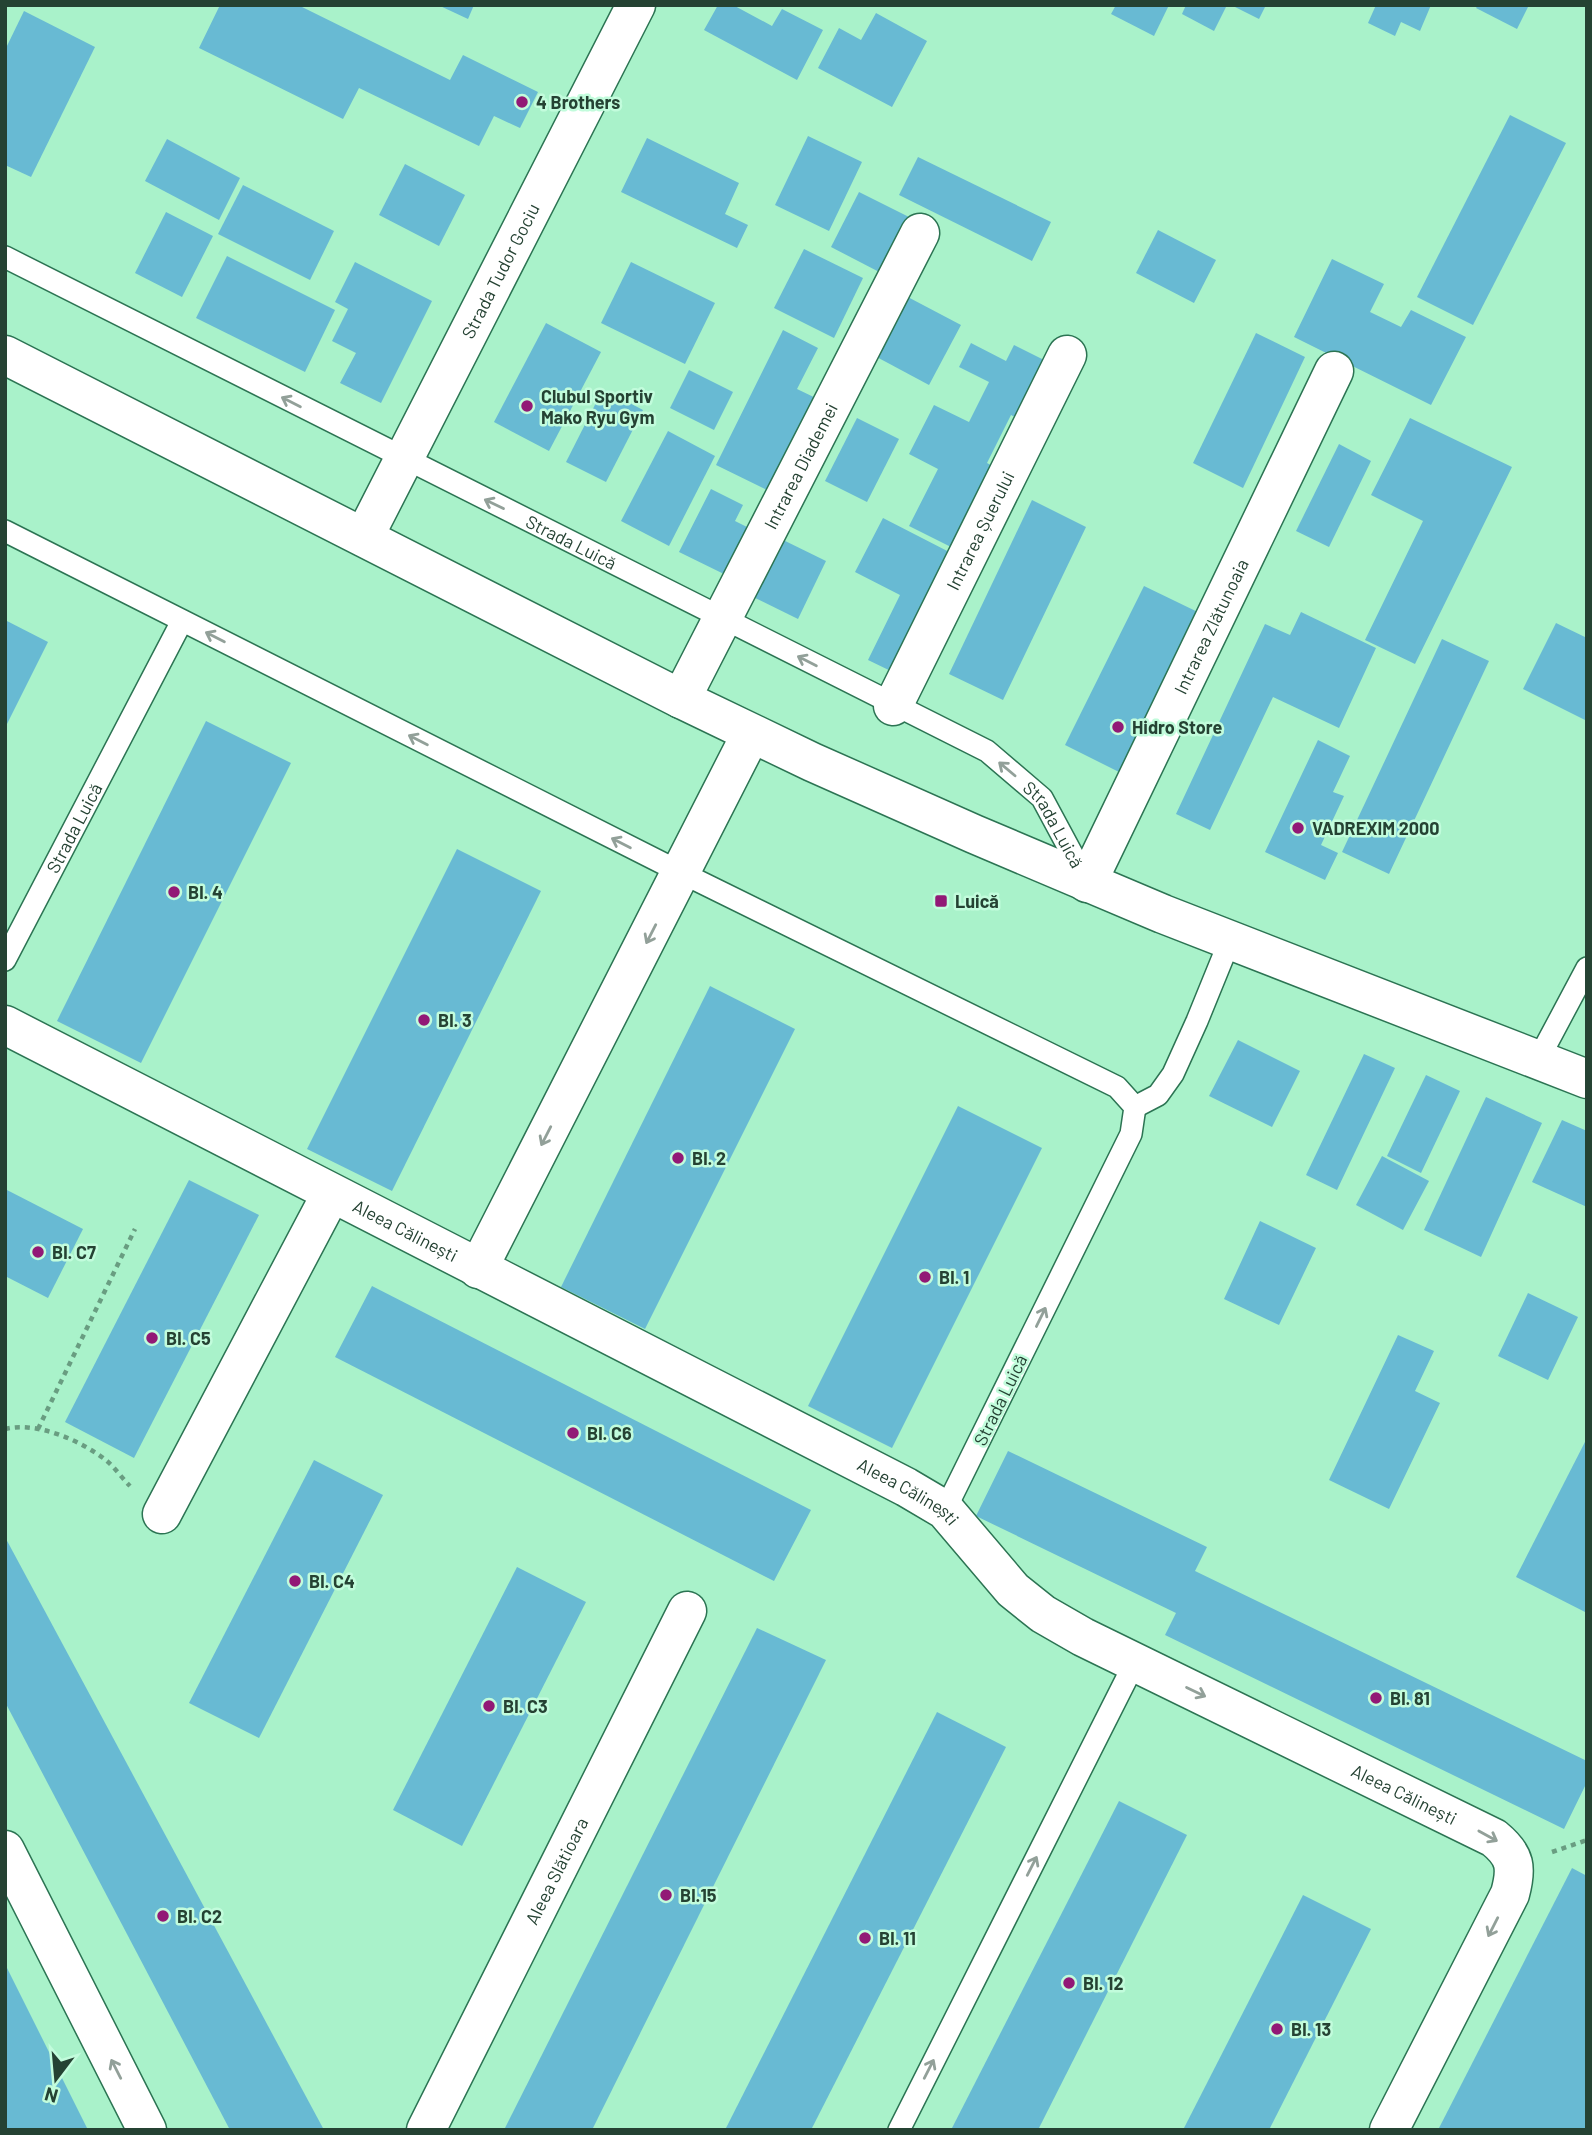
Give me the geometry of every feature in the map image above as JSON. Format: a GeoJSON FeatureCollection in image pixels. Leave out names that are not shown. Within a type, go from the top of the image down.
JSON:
{"type":"FeatureCollection","features":[{"type":"Feature","properties":{"kind":"street","name":"Strada Tudor Gociu"},"geometry":{"type":"LineString","coordinates":[[364,537],[636,5]]}},
{"type":"Feature","properties":{"kind":"street","name":"Intrarea Diademei"},"geometry":{"type":"LineString","coordinates":[[681,699],[920,233]]}},
{"type":"Feature","properties":{"kind":"street","name":"Strada Luică"},"geometry":{"type":"LineString","coordinates":[[5,355],[751,734],[1087,883],[1587,1079]]}},
{"type":"Feature","properties":{"kind":"street","name":"Intrarea Șuerului"},"geometry":{"type":"LineString","coordinates":[[893,706],[1067,355]]}},
{"type":"Feature","properties":{"kind":"street","name":"Intrarea Zlătunoaia"},"geometry":{"type":"LineString","coordinates":[[1087,883],[1334,371]]}},
{"type":"Feature","properties":{"kind":"street"},"geometry":{"type":"LineString","coordinates":[[478,1269],[751,734]]}},
{"type":"Feature","properties":{"kind":"street","name":"Aleea Călinești"},"geometry":{"type":"LineString","coordinates":[[5,1025],[849,1457],[945,1510],[1013,1590],[1043,1614],[1494,1838],[1505,1847],[1514,1864],[1515,1878],[1510,1894],[1389,2130]]}},
{"type":"Feature","properties":{"kind":"street"},"geometry":{"type":"LineString","coordinates":[[162,1514],[331,1194]]}},
{"type":"Feature","properties":{"kind":"street","name":"Aleea Slătioara"},"geometry":{"type":"LineString","coordinates":[[426,2130],[687,1611]]}},
{"type":"Feature","properties":{"kind":"street"},"geometry":{"type":"LineString","coordinates":[[5,1850],[147,2130]]}},
{"type":"Feature","properties":{"kind":"lane","name":"Strada Luică"},"geometry":{"type":"LineString","coordinates":[[5,257],[987,751],[1042,798],[1087,883]]}},
{"type":"Feature","properties":{"kind":"lane"},"geometry":{"type":"LineString","coordinates":[[5,531],[682,873],[1117,1087],[1135,1107],[1158,1095],[1173,1074],[1230,940]]}},
{"type":"Feature","properties":{"kind":"lane","name":"Strada Luică"},"geometry":{"type":"LineString","coordinates":[[5,960],[182,621]]}},
{"type":"Feature","properties":{"kind":"lane"},"geometry":{"type":"LineString","coordinates":[[1538,1060],[1587,968]]}},
{"type":"Feature","properties":{"kind":"lane","name":"Strada Luică"},"geometry":{"type":"LineString","coordinates":[[945,1510],[1131,1134],[1135,1107]]}},
{"type":"Feature","properties":{"kind":"lane"},"geometry":{"type":"LineString","coordinates":[[899,2130],[1135,1662]]}},
{"type":"Feature","properties":{"kind":"path"},"geometry":{"type":"LineString","coordinates":[[38,1429],[135,1229]]}},
{"type":"Feature","properties":{"kind":"path"},"geometry":{"type":"LineString","coordinates":[[5,1429],[19,1425],[60,1434],[106,1461],[162,1514]]}},
{"type":"Feature","properties":{"kind":"building"},"geometry":{"type":"Polygon","coordinates":[[[220,5],[298,5],[450,80],[463,55],[538,92],[520,128],[494,116],[479,146],[359,88],[343,119],[199,48],[220,5]]]}},
{"type":"Feature","properties":{"kind":"building"},"geometry":{"type":"Polygon","coordinates":[[[438,5],[474,5],[468,19],[438,5]]]}},
{"type":"Feature","properties":{"kind":"building"},"geometry":{"type":"Polygon","coordinates":[[[718,5],[733,5],[772,26],[782,9],[823,30],[797,80],[704,30],[718,5]]]}},
{"type":"Feature","properties":{"kind":"building"},"geometry":{"type":"Polygon","coordinates":[[[1116,5],[1169,5],[1154,36],[1111,14],[1116,5]]]}},
{"type":"Feature","properties":{"kind":"building"},"geometry":{"type":"Polygon","coordinates":[[[1186,5],[1227,5],[1214,31],[1182,14],[1186,5]]]}},
{"type":"Feature","properties":{"kind":"building"},"geometry":{"type":"Polygon","coordinates":[[[1231,5],[1266,5],[1259,19],[1231,5]]]}},
{"type":"Feature","properties":{"kind":"building"},"geometry":{"type":"Polygon","coordinates":[[[1376,5],[1431,5],[1420,31],[1401,22],[1395,36],[1368,23],[1376,5]]]}},
{"type":"Feature","properties":{"kind":"building"},"geometry":{"type":"Polygon","coordinates":[[[1478,5],[1529,5],[1517,29],[1476,8],[1478,5]]]}},
{"type":"Feature","properties":{"kind":"building"},"geometry":{"type":"Polygon","coordinates":[[[24,11],[95,47],[31,177],[5,165],[5,50],[24,11]]]}},
{"type":"Feature","properties":{"kind":"building"},"geometry":{"type":"Polygon","coordinates":[[[876,13],[927,41],[892,107],[818,68],[839,28],[861,40],[876,13]]]}},
{"type":"Feature","properties":{"kind":"building"},"geometry":{"type":"Polygon","coordinates":[[[1510,115],[1566,143],[1473,325],[1417,297],[1510,115]]]}},
{"type":"Feature","properties":{"kind":"building"},"geometry":{"type":"Polygon","coordinates":[[[808,136],[862,162],[829,231],[775,205],[808,136]]]}},
{"type":"Feature","properties":{"kind":"building"},"geometry":{"type":"Polygon","coordinates":[[[647,138],[739,183],[725,214],[748,225],[737,248],[621,192],[647,138]]]}},
{"type":"Feature","properties":{"kind":"building"},"geometry":{"type":"Polygon","coordinates":[[[167,139],[240,178],[219,220],[145,181],[167,139]]]}},
{"type":"Feature","properties":{"kind":"building"},"geometry":{"type":"Polygon","coordinates":[[[918,157],[1051,222],[1032,261],[899,195],[918,157]]]}},
{"type":"Feature","properties":{"kind":"building"},"geometry":{"type":"Polygon","coordinates":[[[405,164],[465,195],[439,246],[379,215],[405,164]]]}},
{"type":"Feature","properties":{"kind":"building"},"geometry":{"type":"Polygon","coordinates":[[[243,185],[334,231],[310,280],[218,234],[243,185]]]}},
{"type":"Feature","properties":{"kind":"building"},"geometry":{"type":"Polygon","coordinates":[[[859,192],[913,219],[885,275],[831,247],[859,192]]]}},
{"type":"Feature","properties":{"kind":"building"},"geometry":{"type":"Polygon","coordinates":[[[166,212],[213,236],[182,297],[135,273],[166,212]]]}},
{"type":"Feature","properties":{"kind":"building"},"geometry":{"type":"Polygon","coordinates":[[[1158,230],[1216,260],[1194,303],[1136,273],[1158,230]]]}},
{"type":"Feature","properties":{"kind":"building"},"geometry":{"type":"Polygon","coordinates":[[[804,249],[863,278],[834,338],[774,308],[804,249]]]}},
{"type":"Feature","properties":{"kind":"building"},"geometry":{"type":"Polygon","coordinates":[[[227,256],[335,310],[305,372],[196,318],[227,256]]]}},
{"type":"Feature","properties":{"kind":"building"},"geometry":{"type":"Polygon","coordinates":[[[1332,259],[1384,284],[1370,312],[1401,327],[1411,310],[1466,337],[1431,405],[1294,337],[1332,259]]]}},
{"type":"Feature","properties":{"kind":"building"},"geometry":{"type":"Polygon","coordinates":[[[355,262],[432,301],[381,403],[340,383],[356,353],[332,341],[348,309],[335,302],[355,262]]]}},
{"type":"Feature","properties":{"kind":"building"},"geometry":{"type":"Polygon","coordinates":[[[631,262],[715,303],[685,364],[601,323],[631,262]]]}},
{"type":"Feature","properties":{"kind":"building"},"geometry":{"type":"Polygon","coordinates":[[[904,295],[961,325],[929,385],[873,355],[904,295]]]}},
{"type":"Feature","properties":{"kind":"building"},"geometry":{"type":"Polygon","coordinates":[[[546,323],[601,352],[549,451],[494,422],[546,323]]]}},
{"type":"Feature","properties":{"kind":"building"},"geometry":{"type":"Polygon","coordinates":[[[783,330],[818,348],[797,389],[822,401],[775,494],[716,465],[783,330]]]}},
{"type":"Feature","properties":{"kind":"building"},"geometry":{"type":"Polygon","coordinates":[[[1256,333],[1305,357],[1243,488],[1193,463],[1256,333]]]}},
{"type":"Feature","properties":{"kind":"building"},"geometry":{"type":"Polygon","coordinates":[[[971,343],[1006,361],[1014,345],[1054,365],[1025,422],[1011,415],[987,463],[1000,470],[959,551],[909,526],[938,469],[909,454],[934,405],[969,422],[989,382],[959,367],[971,343]]]}},
{"type":"Feature","properties":{"kind":"building"},"geometry":{"type":"Polygon","coordinates":[[[689,370],[733,392],[714,430],[670,408],[689,370]]]}},
{"type":"Feature","properties":{"kind":"building"},"geometry":{"type":"Polygon","coordinates":[[[603,389],[643,410],[606,482],[566,462],[603,389]]]}},
{"type":"Feature","properties":{"kind":"building"},"geometry":{"type":"Polygon","coordinates":[[[857,418],[899,439],[867,502],[825,481],[857,418]]]}},
{"type":"Feature","properties":{"kind":"building"},"geometry":{"type":"Polygon","coordinates":[[[1410,418],[1512,467],[1415,664],[1365,640],[1423,521],[1371,495],[1410,418]]]}},
{"type":"Feature","properties":{"kind":"building"},"geometry":{"type":"Polygon","coordinates":[[[668,431],[715,456],[669,546],[621,521],[668,431]]]}},
{"type":"Feature","properties":{"kind":"building"},"geometry":{"type":"Polygon","coordinates":[[[1339,444],[1371,461],[1329,547],[1296,531],[1339,444]]]}},
{"type":"Feature","properties":{"kind":"building"},"geometry":{"type":"Polygon","coordinates":[[[711,489],[743,505],[735,521],[753,530],[730,577],[679,552],[711,489]]]}},
{"type":"Feature","properties":{"kind":"building"},"geometry":{"type":"Polygon","coordinates":[[[1032,500],[1086,527],[1003,700],[949,674],[1032,500]]]}},
{"type":"Feature","properties":{"kind":"building"},"geometry":{"type":"Polygon","coordinates":[[[883,518],[957,556],[897,674],[868,660],[900,595],[855,572],[883,518]]]}},
{"type":"Feature","properties":{"kind":"building"},"geometry":{"type":"Polygon","coordinates":[[[777,537],[826,561],[798,619],[749,595],[777,537]]]}},
{"type":"Feature","properties":{"kind":"building"},"geometry":{"type":"Polygon","coordinates":[[[1144,586],[1206,616],[1127,776],[1065,745],[1144,586]]]}},
{"type":"Feature","properties":{"kind":"building"},"geometry":{"type":"Polygon","coordinates":[[[1301,612],[1376,648],[1339,728],[1273,697],[1210,830],[1176,814],[1265,624],[1290,635],[1301,612]]]}},
{"type":"Feature","properties":{"kind":"building"},"geometry":{"type":"Polygon","coordinates":[[[5,620],[48,642],[5,728],[5,620]]]}},
{"type":"Feature","properties":{"kind":"building"},"geometry":{"type":"Polygon","coordinates":[[[1556,623],[1587,638],[1587,721],[1523,689],[1556,623]]]}},
{"type":"Feature","properties":{"kind":"building"},"geometry":{"type":"Polygon","coordinates":[[[1442,639],[1489,661],[1389,874],[1342,852],[1442,639]]]}},
{"type":"Feature","properties":{"kind":"building","name":"Bl. 4"},"geometry":{"type":"Polygon","coordinates":[[[206,721],[291,763],[141,1063],[57,1021],[206,721]]]}},
{"type":"Feature","properties":{"kind":"building"},"geometry":{"type":"Polygon","coordinates":[[[1318,740],[1350,756],[1333,792],[1344,796],[1321,845],[1338,853],[1325,880],[1265,852],[1318,740]]]}},
{"type":"Feature","properties":{"kind":"building","name":"Bl. 3"},"geometry":{"type":"Polygon","coordinates":[[[457,849],[541,891],[392,1191],[307,1149],[457,849]]]}},
{"type":"Feature","properties":{"kind":"building","name":"Bl. 2"},"geometry":{"type":"Polygon","coordinates":[[[710,986],[795,1029],[645,1329],[561,1287],[710,986]]]}},
{"type":"Feature","properties":{"kind":"building"},"geometry":{"type":"Polygon","coordinates":[[[1238,1040],[1300,1071],[1272,1127],[1209,1096],[1238,1040]]]}},
{"type":"Feature","properties":{"kind":"building"},"geometry":{"type":"Polygon","coordinates":[[[1364,1054],[1395,1068],[1337,1190],[1306,1175],[1364,1054]]]}},
{"type":"Feature","properties":{"kind":"building"},"geometry":{"type":"Polygon","coordinates":[[[1426,1075],[1460,1091],[1421,1173],[1387,1156],[1426,1075]]]}},
{"type":"Feature","properties":{"kind":"building"},"geometry":{"type":"Polygon","coordinates":[[[1486,1097],[1542,1123],[1481,1257],[1424,1230],[1486,1097]]]}},
{"type":"Feature","properties":{"kind":"building","name":"Bl. 1"},"geometry":{"type":"Polygon","coordinates":[[[958,1106],[1042,1148],[892,1448],[808,1406],[958,1106]]]}},
{"type":"Feature","properties":{"kind":"building"},"geometry":{"type":"Polygon","coordinates":[[[1562,1120],[1587,1131],[1587,1207],[1532,1182],[1562,1120]]]}},
{"type":"Feature","properties":{"kind":"building"},"geometry":{"type":"Polygon","coordinates":[[[1382,1156],[1429,1181],[1403,1230],[1356,1205],[1382,1156]]]}},
{"type":"Feature","properties":{"kind":"building","name":"Bl. C5"},"geometry":{"type":"Polygon","coordinates":[[[189,1180],[259,1215],[134,1458],[65,1422],[189,1180]]]}},
{"type":"Feature","properties":{"kind":"building","name":"Bl. C7"},"geometry":{"type":"Polygon","coordinates":[[[5,1189],[83,1229],[48,1298],[5,1276],[5,1189]]]}},
{"type":"Feature","properties":{"kind":"building"},"geometry":{"type":"Polygon","coordinates":[[[1260,1221],[1316,1248],[1279,1325],[1224,1299],[1260,1221]]]}},
{"type":"Feature","properties":{"kind":"building","name":"Bl. C6"},"geometry":{"type":"Polygon","coordinates":[[[372,1286],[811,1510],[774,1581],[335,1357],[372,1286]]]}},
{"type":"Feature","properties":{"kind":"building"},"geometry":{"type":"Polygon","coordinates":[[[1528,1293],[1578,1317],[1548,1380],[1498,1356],[1528,1293]]]}},
{"type":"Feature","properties":{"kind":"building"},"geometry":{"type":"Polygon","coordinates":[[[1398,1335],[1434,1351],[1415,1391],[1440,1403],[1389,1509],[1329,1480],[1398,1335]]]}},
{"type":"Feature","properties":{"kind":"building"},"geometry":{"type":"Polygon","coordinates":[[[1587,1438],[1587,1613],[1516,1577],[1587,1438]]]}},
{"type":"Feature","properties":{"kind":"building","name":"Bl. 81"},"geometry":{"type":"Polygon","coordinates":[[[1008,1451],[1207,1547],[1195,1571],[1587,1761],[1587,1782],[1564,1829],[1165,1635],[1176,1613],[976,1516],[1008,1451]]]}},
{"type":"Feature","properties":{"kind":"building","name":"Bl. C4"},"geometry":{"type":"Polygon","coordinates":[[[314,1460],[383,1495],[259,1738],[189,1703],[314,1460]]]}},
{"type":"Feature","properties":{"kind":"building","name":"Bl. C2"},"geometry":{"type":"Polygon","coordinates":[[[5,1537],[324,2130],[230,2130],[5,1702],[5,1537]]]}},
{"type":"Feature","properties":{"kind":"building","name":"Bl. C3"},"geometry":{"type":"Polygon","coordinates":[[[517,1567],[586,1602],[462,1846],[393,1810],[517,1567]]]}},
{"type":"Feature","properties":{"kind":"building","name":"Bl.15"},"geometry":{"type":"Polygon","coordinates":[[[757,1628],[826,1660],[592,2130],[504,2130],[757,1628]]]}},
{"type":"Feature","properties":{"kind":"building","name":"Bl. 11"},"geometry":{"type":"Polygon","coordinates":[[[937,1712],[1006,1747],[811,2130],[725,2130],[937,1712]]]}},
{"type":"Feature","properties":{"kind":"building","name":"Bl. 12"},"geometry":{"type":"Polygon","coordinates":[[[1119,1801],[1187,1835],[1038,2130],[951,2130],[1119,1801]]]}},
{"type":"Feature","properties":{"kind":"building"},"geometry":{"type":"Polygon","coordinates":[[[1572,1868],[1587,1876],[1587,2130],[1438,2130],[1572,1868]]]}},
{"type":"Feature","properties":{"kind":"building","name":"Bl. 13"},"geometry":{"type":"Polygon","coordinates":[[[1303,1895],[1371,1929],[1269,2130],[1183,2130],[1303,1895]]]}},
{"type":"Feature","properties":{"kind":"building"},"geometry":{"type":"Polygon","coordinates":[[[5,1964],[88,2130],[5,2130],[5,1964]]]}},
{"type":"Feature","properties":{"kind":"place","name":"4 Brothers"},"geometry":{"type":"Point","coordinates":[522,102]}},
{"type":"Feature","properties":{"kind":"place","name":"Clubul Sportiv Mako Ryu Gym"},"geometry":{"type":"Point","coordinates":[527,406]}},
{"type":"Feature","properties":{"kind":"place","name":"Hidro Store"},"geometry":{"type":"Point","coordinates":[1118,727]}},
{"type":"Feature","properties":{"kind":"place","name":"VADREXIM 2000"},"geometry":{"type":"Point","coordinates":[1298,828]}},
{"type":"Feature","properties":{"kind":"place","name":"Bl. 4"},"geometry":{"type":"Point","coordinates":[174,892]}},
{"type":"Feature","properties":{"kind":"place","name":"Luică"},"geometry":{"type":"Point","coordinates":[941,901]}},
{"type":"Feature","properties":{"kind":"place","name":"Bl. 3"},"geometry":{"type":"Point","coordinates":[424,1020]}},
{"type":"Feature","properties":{"kind":"place","name":"Bl. 2"},"geometry":{"type":"Point","coordinates":[678,1158]}},
{"type":"Feature","properties":{"kind":"place","name":"Bl. C7"},"geometry":{"type":"Point","coordinates":[38,1252]}},
{"type":"Feature","properties":{"kind":"place","name":"Bl. 1"},"geometry":{"type":"Point","coordinates":[925,1277]}},
{"type":"Feature","properties":{"kind":"place","name":"Bl. C5"},"geometry":{"type":"Point","coordinates":[152,1338]}},
{"type":"Feature","properties":{"kind":"place","name":"Bl. C6"},"geometry":{"type":"Point","coordinates":[573,1433]}},
{"type":"Feature","properties":{"kind":"place","name":"Bl. C4"},"geometry":{"type":"Point","coordinates":[295,1581]}},
{"type":"Feature","properties":{"kind":"place","name":"Bl. 81"},"geometry":{"type":"Point","coordinates":[1376,1698]}},
{"type":"Feature","properties":{"kind":"place","name":"Bl. C3"},"geometry":{"type":"Point","coordinates":[489,1706]}},
{"type":"Feature","properties":{"kind":"place","name":"Bl.15"},"geometry":{"type":"Point","coordinates":[666,1895]}},
{"type":"Feature","properties":{"kind":"place","name":"Bl. C2"},"geometry":{"type":"Point","coordinates":[163,1916]}},
{"type":"Feature","properties":{"kind":"place","name":"Bl. 11"},"geometry":{"type":"Point","coordinates":[865,1938]}},
{"type":"Feature","properties":{"kind":"place","name":"Bl. 12"},"geometry":{"type":"Point","coordinates":[1069,1983]}},
{"type":"Feature","properties":{"kind":"place","name":"Bl. 13"},"geometry":{"type":"Point","coordinates":[1277,2029]}}]}
